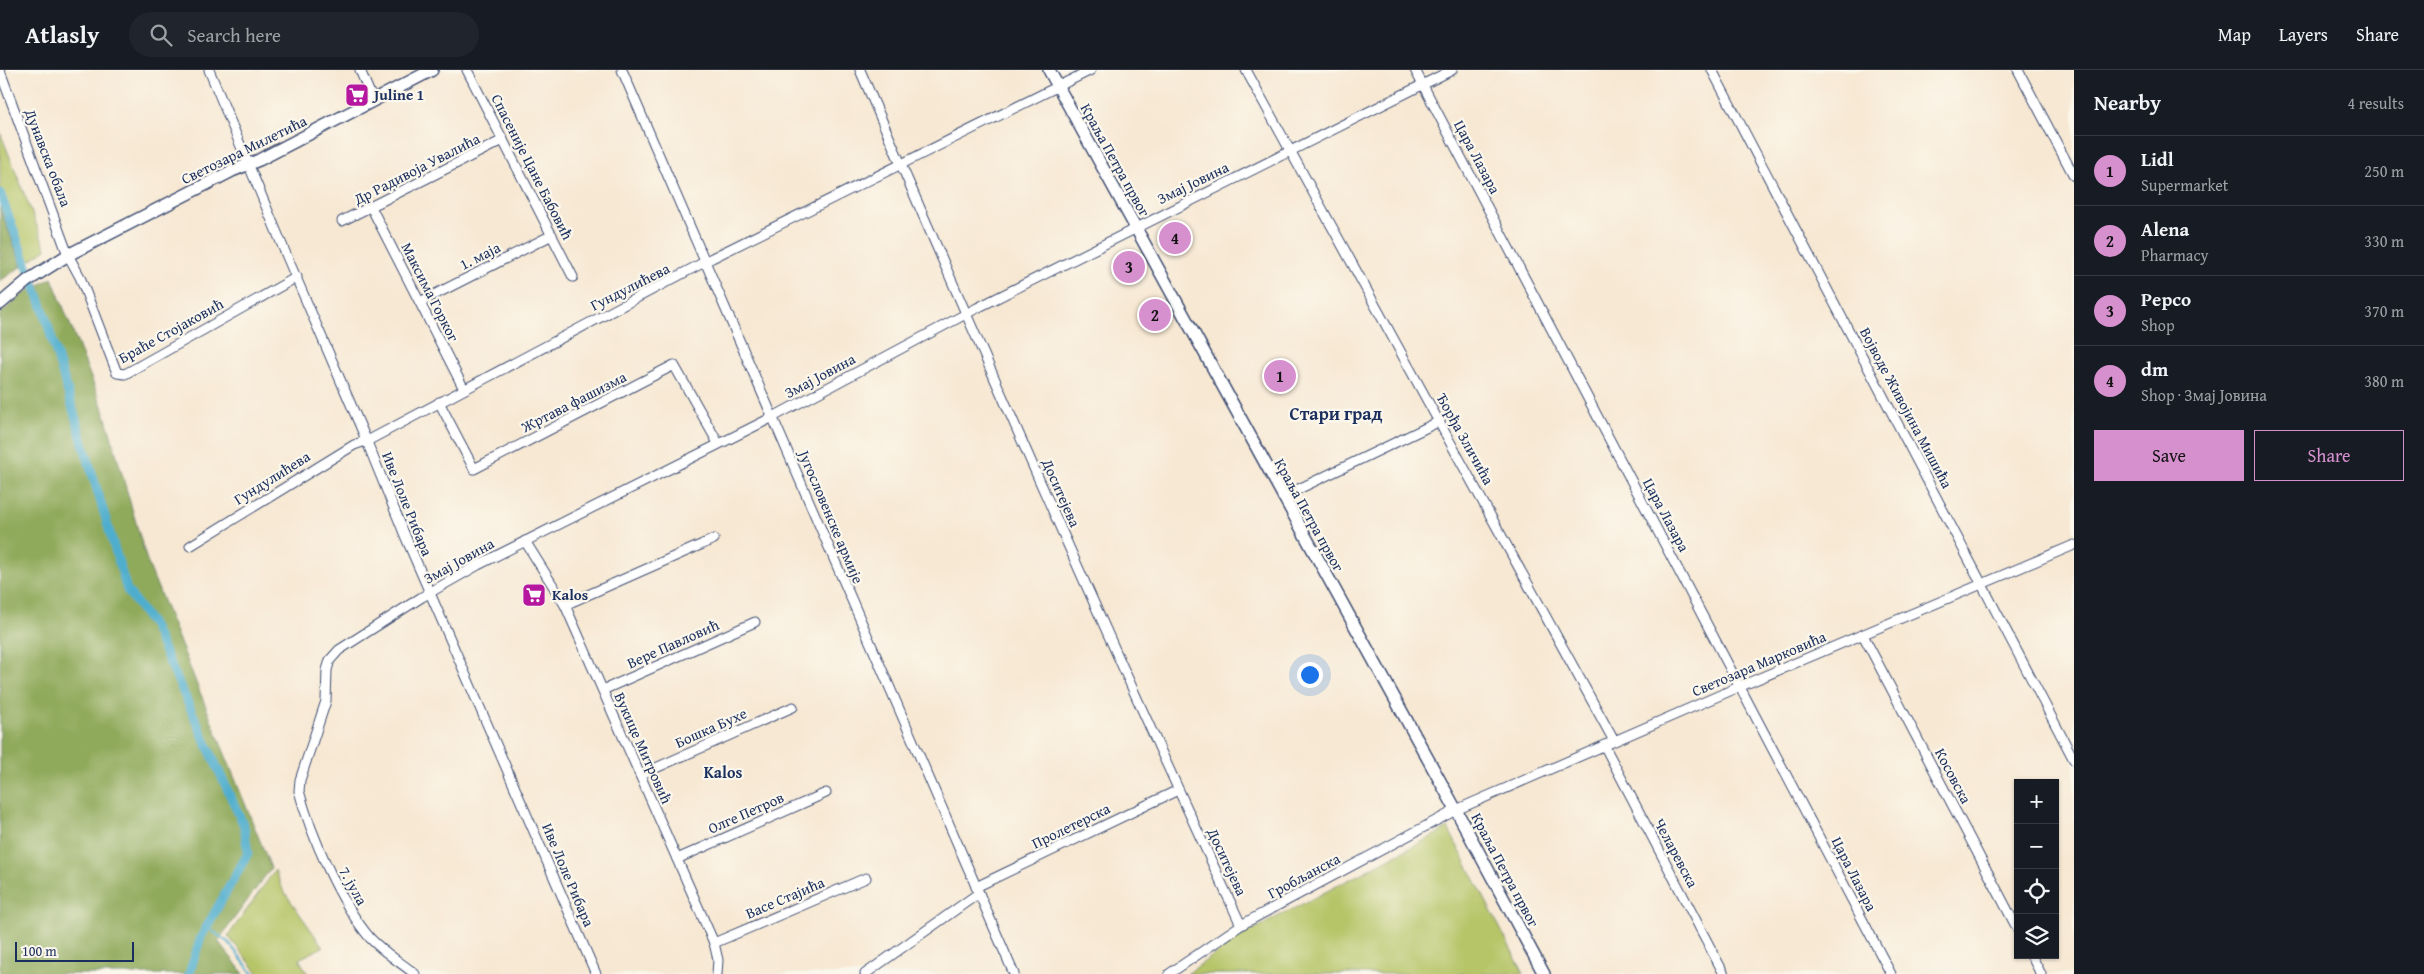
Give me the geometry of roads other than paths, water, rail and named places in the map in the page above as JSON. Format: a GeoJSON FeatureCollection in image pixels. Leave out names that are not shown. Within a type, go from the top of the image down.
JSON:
{"type":"FeatureCollection","features":[{"type":"Feature","properties":{"kind":"main road","name":"Светозара Милетића"},"geometry":{"type":"LineString","coordinates":[[0,304],[27,281],[68,255],[259,160],[432,70]]}},
{"type":"Feature","properties":{"kind":"main road","name":"Краља Петра првог"},"geometry":{"type":"LineString","coordinates":[[1049,70],[1456,810],[1544,974]]}},
{"type":"Feature","properties":{"kind":"street","name":"Иве Лоле Рибара"},"geometry":{"type":"LineString","coordinates":[[209,70],[430,592],[596,974]]}},
{"type":"Feature","properties":{"kind":"street"},"geometry":{"type":"LineString","coordinates":[[360,70],[373,101]]}},
{"type":"Feature","properties":{"kind":"street","name":"Спасеније Цане Бабовић"},"geometry":{"type":"LineString","coordinates":[[467,70],[573,277]]}},
{"type":"Feature","properties":{"kind":"street","name":"Југословенске армије"},"geometry":{"type":"LineString","coordinates":[[622,70],[1014,974]]}},
{"type":"Feature","properties":{"kind":"street","name":"Доситејева"},"geometry":{"type":"LineString","coordinates":[[860,70],[966,314],[1178,790],[1241,925]]}},
{"type":"Feature","properties":{"kind":"street","name":"Гундулићева"},"geometry":{"type":"LineString","coordinates":[[190,546],[336,455],[705,263],[1091,70]]}},
{"type":"Feature","properties":{"kind":"street","name":"Ђорђа Зличића"},"geometry":{"type":"LineString","coordinates":[[1246,70],[1614,741]]}},
{"type":"Feature","properties":{"kind":"street","name":"Цара Лазара"},"geometry":{"type":"LineString","coordinates":[[1415,70],[1891,974]]}},
{"type":"Feature","properties":{"kind":"street","name":"Змај Јовина"},"geometry":{"type":"LineString","coordinates":[[299,791],[300,780],[326,701],[327,670],[330,660],[339,650],[430,592],[718,442],[773,417],[966,314],[1452,70]]}},
{"type":"Feature","properties":{"kind":"street","name":"Војводе Живојина Мишића"},"geometry":{"type":"LineString","coordinates":[[1712,70],[2074,760]]}},
{"type":"Feature","properties":{"kind":"street"},"geometry":{"type":"LineString","coordinates":[[2018,70],[2074,176]]}},
{"type":"Feature","properties":{"kind":"street","name":"Дунавска обала"},"geometry":{"type":"LineString","coordinates":[[0,71],[68,255]]}},
{"type":"Feature","properties":{"kind":"street","name":"Др Радивоја Увалића"},"geometry":{"type":"LineString","coordinates":[[342,221],[503,140]]}},
{"type":"Feature","properties":{"kind":"street","name":"Максима Горког"},"geometry":{"type":"LineString","coordinates":[[371,207],[464,389]]}},
{"type":"Feature","properties":{"kind":"street","name":"1. маја"},"geometry":{"type":"LineString","coordinates":[[420,302],[552,235]]}},
{"type":"Feature","properties":{"kind":"street","name":"Браће Стојаковић"},"geometry":{"type":"LineString","coordinates":[[68,255],[80,277],[113,366],[120,375],[166,353],[296,277]]}},
{"type":"Feature","properties":{"kind":"street","name":"Жртава фашизма"},"geometry":{"type":"LineString","coordinates":[[439,402],[474,469],[674,365],[718,442]]}},
{"type":"Feature","properties":{"kind":"street"},"geometry":{"type":"LineString","coordinates":[[1282,496],[1440,421]]}},
{"type":"Feature","properties":{"kind":"street"},"geometry":{"type":"LineString","coordinates":[[565,605],[714,539]]}},
{"type":"Feature","properties":{"kind":"street","name":"Вукице Митровић"},"geometry":{"type":"LineString","coordinates":[[525,541],[565,605],[603,690],[714,943],[718,960],[717,974]]}},
{"type":"Feature","properties":{"kind":"street","name":"Светозара Марковића"},"geometry":{"type":"LineString","coordinates":[[1456,810],[1741,686],[2074,545]]}},
{"type":"Feature","properties":{"kind":"street","name":"Вере Павловић"},"geometry":{"type":"LineString","coordinates":[[603,690],[755,622]]}},
{"type":"Feature","properties":{"kind":"street","name":"Косовска"},"geometry":{"type":"LineString","coordinates":[[1863,635],[2014,922]]}},
{"type":"Feature","properties":{"kind":"street","name":"Бошка Бухе"},"geometry":{"type":"LineString","coordinates":[[640,775],[793,707]]}},
{"type":"Feature","properties":{"kind":"street","name":"Челаревска"},"geometry":{"type":"LineString","coordinates":[[1604,745],[1724,974]]}},
{"type":"Feature","properties":{"kind":"street","name":"Пролетерска"},"geometry":{"type":"LineString","coordinates":[[865,974],[977,890],[1178,790]]}},
{"type":"Feature","properties":{"kind":"street","name":"7. јула"},"geometry":{"type":"LineString","coordinates":[[299,791],[329,872],[349,908],[372,940],[415,974]]}},
{"type":"Feature","properties":{"kind":"street","name":"Олге Петров"},"geometry":{"type":"LineString","coordinates":[[677,859],[826,793]]}},
{"type":"Feature","properties":{"kind":"street","name":"Гробљанска"},"geometry":{"type":"LineString","coordinates":[[1169,974],[1241,925],[1456,810]]}},
{"type":"Feature","properties":{"kind":"street","name":"Васе Стајића"},"geometry":{"type":"LineString","coordinates":[[714,943],[866,878]]}},
{"type":"Feature","properties":{"kind":"street"},"geometry":{"type":"LineString","coordinates":[[2033,959],[2041,974]]}},
{"type":"Feature","properties":{"kind":"waterway"},"geometry":{"type":"LineString","coordinates":[[0,193],[43,309],[127,590],[153,626],[244,826],[248,853],[201,937],[189,974]]}},
{"type":"Feature","properties":{"kind":"waterway"},"geometry":{"type":"LineString","coordinates":[[207,927],[229,943],[253,974]]}},
{"type":"Feature","properties":{"kind":"place","name":"Juline 1"},"geometry":{"type":"Point","coordinates":[357,95]}},
{"type":"Feature","properties":{"kind":"place","name":"dm"},"geometry":{"type":"Point","coordinates":[1175,238]}},
{"type":"Feature","properties":{"kind":"place","name":"Pepco"},"geometry":{"type":"Point","coordinates":[1129,267]}},
{"type":"Feature","properties":{"kind":"place","name":"Alena"},"geometry":{"type":"Point","coordinates":[1155,315]}},
{"type":"Feature","properties":{"kind":"place","name":"Lidl"},"geometry":{"type":"Point","coordinates":[1280,376]}},
{"type":"Feature","properties":{"kind":"place","name":"Kalos"},"geometry":{"type":"Point","coordinates":[534,595]}},
{"type":"Feature","properties":{"kind":"district","name":"Стари град"},"geometry":{"type":"Point","coordinates":[1336,414]}},
{"type":"Feature","properties":{"kind":"district","name":"Kalos"},"geometry":{"type":"Point","coordinates":[723,772]}}]}
